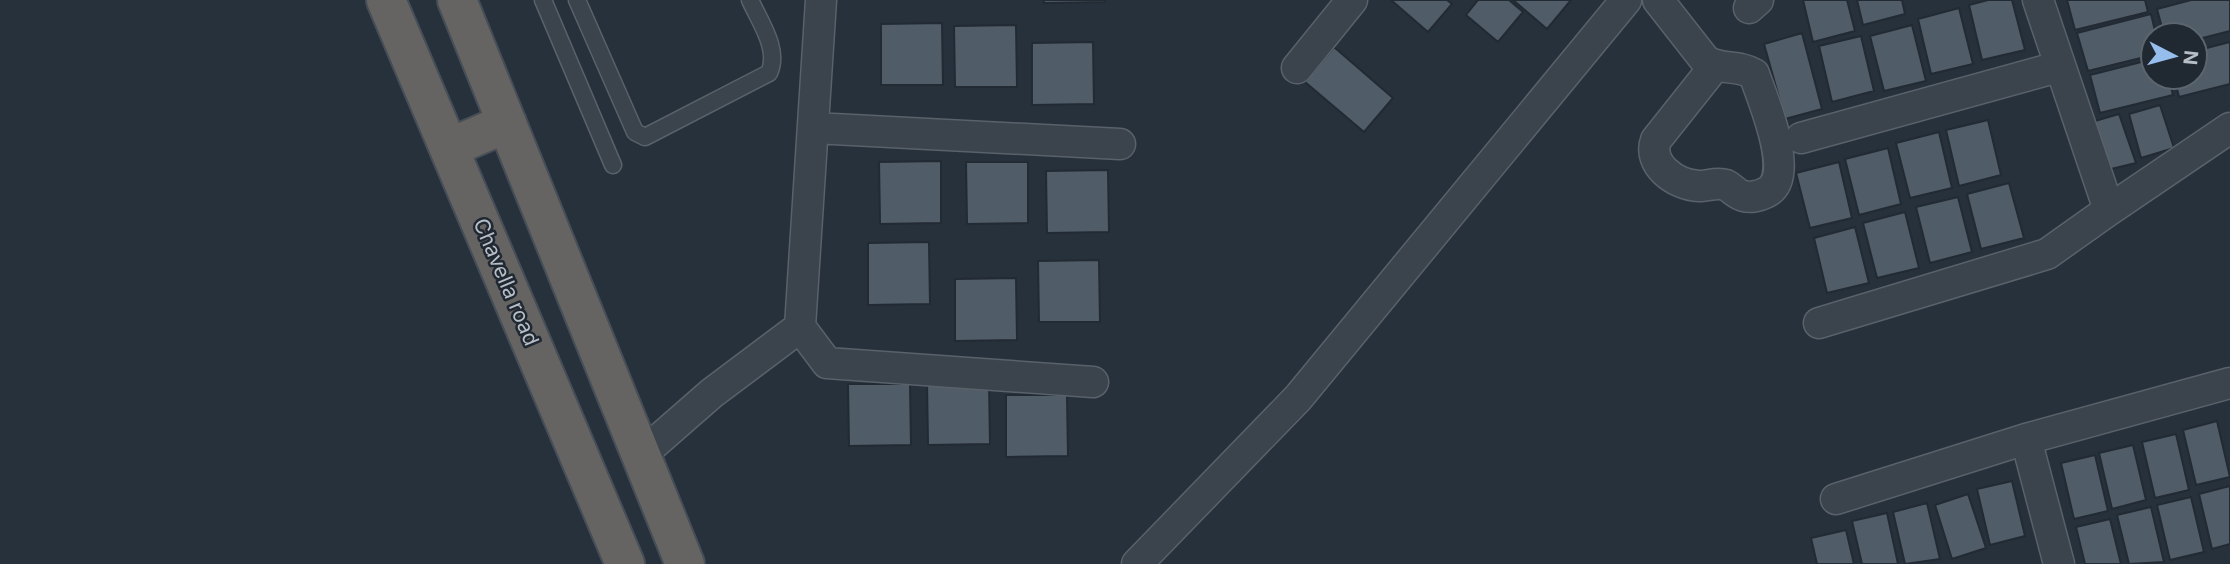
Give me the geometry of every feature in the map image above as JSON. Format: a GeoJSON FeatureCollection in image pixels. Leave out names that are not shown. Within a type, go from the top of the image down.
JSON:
{"type":"FeatureCollection","features":[{"type":"Feature","properties":{"kind":"highway","name":"Chavella road"},"geometry":{"type":"LineString","coordinates":[[386,0],[625,564]]}},
{"type":"Feature","properties":{"kind":"highway"},"geometry":{"type":"LineString","coordinates":[[457,0],[685,564]]}},
{"type":"Feature","properties":{"kind":"highway"},"geometry":{"type":"LineString","coordinates":[[449,148],[507,122]]}},
{"type":"Feature","properties":{"kind":"street"},"geometry":{"type":"LineString","coordinates":[[821,0],[800,327],[827,363],[1093,382]]}},
{"type":"Feature","properties":{"kind":"street"},"geometry":{"type":"LineString","coordinates":[[1297,68],[1353,0]]}},
{"type":"Feature","properties":{"kind":"street"},"geometry":{"type":"LineString","coordinates":[[1137,564],[1298,398],[1626,0]]}},
{"type":"Feature","properties":{"kind":"street"},"geometry":{"type":"LineString","coordinates":[[1658,0],[1705,60],[1714,67],[1742,66],[1754,74],[1779,158],[1776,182],[1770,191],[1757,196],[1744,196],[1724,184],[1688,184],[1675,179],[1654,161],[1652,152],[1656,139],[1714,67]]}},
{"type":"Feature","properties":{"kind":"street"},"geometry":{"type":"LineString","coordinates":[[2038,0],[2058,67],[2109,210]]}},
{"type":"Feature","properties":{"kind":"street"},"geometry":{"type":"LineString","coordinates":[[1801,138],[2058,67]]}},
{"type":"Feature","properties":{"kind":"street"},"geometry":{"type":"LineString","coordinates":[[814,128],[1120,144]]}},
{"type":"Feature","properties":{"kind":"street"},"geometry":{"type":"LineString","coordinates":[[1819,323],[2047,254],[2230,128]]}},
{"type":"Feature","properties":{"kind":"street"},"geometry":{"type":"LineString","coordinates":[[642,455],[712,393],[800,327]]}},
{"type":"Feature","properties":{"kind":"street"},"geometry":{"type":"LineString","coordinates":[[1836,499],[2026,439],[2230,383]]}},
{"type":"Feature","properties":{"kind":"street"},"geometry":{"type":"LineString","coordinates":[[2026,439],[2059,564]]}},
{"type":"Feature","properties":{"kind":"lane"},"geometry":{"type":"LineString","coordinates":[[543,0],[613,165]]}},
{"type":"Feature","properties":{"kind":"lane"},"geometry":{"type":"LineString","coordinates":[[577,0],[635,131],[645,136],[769,73],[774,60],[771,48],[750,0]]}},
{"type":"Feature","properties":{"kind":"building"},"geometry":{"type":"Polygon","coordinates":[[[1044,0],[1105,0],[1105,2],[1044,3],[1044,0]]]}},
{"type":"Feature","properties":{"kind":"building"},"geometry":{"type":"Polygon","coordinates":[[[1391,0],[1447,0],[1452,4],[1428,32],[1391,0]]]}},
{"type":"Feature","properties":{"kind":"building"},"geometry":{"type":"Polygon","coordinates":[[[1478,0],[1509,0],[1523,12],[1498,42],[1466,15],[1478,0]]]}},
{"type":"Feature","properties":{"kind":"building"},"geometry":{"type":"Polygon","coordinates":[[[1513,0],[1571,0],[1547,29],[1513,0]]]}},
{"type":"Feature","properties":{"kind":"building"},"geometry":{"type":"Polygon","coordinates":[[[1803,0],[1847,0],[1855,31],[1813,42],[1803,0]]]}},
{"type":"Feature","properties":{"kind":"building"},"geometry":{"type":"Polygon","coordinates":[[[1857,0],[1902,0],[1905,14],[1863,25],[1857,0]]]}},
{"type":"Feature","properties":{"kind":"building"},"geometry":{"type":"Polygon","coordinates":[[[1988,0],[2012,0],[2025,50],[1982,60],[1969,5],[1988,0]]]}},
{"type":"Feature","properties":{"kind":"building"},"geometry":{"type":"Polygon","coordinates":[[[2067,0],[2145,0],[2148,12],[2075,30],[2067,0]]]}},
{"type":"Feature","properties":{"kind":"building"},"geometry":{"type":"Polygon","coordinates":[[[2191,0],[2230,0],[2230,31],[2209,36],[2209,21],[2160,21],[2157,9],[2191,0]]]}},
{"type":"Feature","properties":{"kind":"building"},"geometry":{"type":"Polygon","coordinates":[[[1959,8],[1973,64],[1931,74],[1918,19],[1959,8]]]}},
{"type":"Feature","properties":{"kind":"building"},"geometry":{"type":"Polygon","coordinates":[[[2151,14],[2153,21],[2139,21],[2139,58],[2088,71],[2077,33],[2151,14]]]}},
{"type":"Feature","properties":{"kind":"building"},"geometry":{"type":"Polygon","coordinates":[[[942,23],[943,85],[881,85],[881,24],[942,23]]]}},
{"type":"Feature","properties":{"kind":"building"},"geometry":{"type":"Polygon","coordinates":[[[1016,25],[1017,87],[955,87],[954,26],[1016,25]]]}},
{"type":"Feature","properties":{"kind":"building"},"geometry":{"type":"Polygon","coordinates":[[[1912,25],[1926,81],[1884,91],[1870,36],[1912,25]]]}},
{"type":"Feature","properties":{"kind":"building"},"geometry":{"type":"Polygon","coordinates":[[[1802,33],[1822,109],[1785,119],[1764,44],[1802,33]]]}},
{"type":"Feature","properties":{"kind":"building"},"geometry":{"type":"Polygon","coordinates":[[[1861,36],[1874,91],[1832,102],[1819,46],[1861,36]]]}},
{"type":"Feature","properties":{"kind":"building"},"geometry":{"type":"Polygon","coordinates":[[[1093,42],[1094,104],[1032,105],[1032,43],[1093,42]]]}},
{"type":"Feature","properties":{"kind":"building"},"geometry":{"type":"Polygon","coordinates":[[[2230,42],[2230,84],[2209,89],[2209,47],[2230,42]]]}},
{"type":"Feature","properties":{"kind":"building"},"geometry":{"type":"Polygon","coordinates":[[[1334,47],[1393,98],[1364,132],[1305,82],[1334,47]]]}},
{"type":"Feature","properties":{"kind":"building"},"geometry":{"type":"Polygon","coordinates":[[[2139,63],[2139,91],[2172,91],[2173,95],[2100,113],[2090,75],[2139,63]]]}},
{"type":"Feature","properties":{"kind":"building"},"geometry":{"type":"Polygon","coordinates":[[[2178,91],[2203,91],[2179,97],[2178,91]]]}},
{"type":"Feature","properties":{"kind":"building"},"geometry":{"type":"Polygon","coordinates":[[[2160,105],[2174,148],[2141,158],[2129,114],[2160,105]]]}},
{"type":"Feature","properties":{"kind":"building"},"geometry":{"type":"Polygon","coordinates":[[[2119,114],[2136,163],[2103,171],[2088,123],[2119,114]]]}},
{"type":"Feature","properties":{"kind":"building"},"geometry":{"type":"Polygon","coordinates":[[[1988,120],[2001,175],[1959,186],[1946,130],[1988,120]]]}},
{"type":"Feature","properties":{"kind":"building"},"geometry":{"type":"Polygon","coordinates":[[[1939,132],[1952,188],[1910,198],[1896,143],[1939,132]]]}},
{"type":"Feature","properties":{"kind":"building"},"geometry":{"type":"Polygon","coordinates":[[[1888,148],[1901,204],[1859,215],[1845,159],[1888,148]]]}},
{"type":"Feature","properties":{"kind":"building"},"geometry":{"type":"Polygon","coordinates":[[[941,161],[941,223],[880,224],[879,162],[941,161]]]}},
{"type":"Feature","properties":{"kind":"building"},"geometry":{"type":"Polygon","coordinates":[[[966,162],[1028,162],[1028,223],[967,224],[966,162]]]}},
{"type":"Feature","properties":{"kind":"building"},"geometry":{"type":"Polygon","coordinates":[[[1839,162],[1852,218],[1810,228],[1796,173],[1839,162]]]}},
{"type":"Feature","properties":{"kind":"building"},"geometry":{"type":"Polygon","coordinates":[[[1108,170],[1109,232],[1047,233],[1046,171],[1108,170]]]}},
{"type":"Feature","properties":{"kind":"building"},"geometry":{"type":"Polygon","coordinates":[[[2009,183],[2024,238],[1981,249],[1967,194],[2009,183]]]}},
{"type":"Feature","properties":{"kind":"building"},"geometry":{"type":"Polygon","coordinates":[[[1958,197],[1972,252],[1930,263],[1916,207],[1958,197]]]}},
{"type":"Feature","properties":{"kind":"building"},"geometry":{"type":"Polygon","coordinates":[[[1905,212],[1919,268],[1877,278],[1863,223],[1905,212]]]}},
{"type":"Feature","properties":{"kind":"building"},"geometry":{"type":"Polygon","coordinates":[[[1855,227],[1869,283],[1827,293],[1814,238],[1855,227]]]}},
{"type":"Feature","properties":{"kind":"building"},"geometry":{"type":"Polygon","coordinates":[[[929,242],[930,304],[868,305],[868,243],[929,242]]]}},
{"type":"Feature","properties":{"kind":"building"},"geometry":{"type":"Polygon","coordinates":[[[1099,260],[1100,322],[1039,322],[1038,261],[1099,260]]]}},
{"type":"Feature","properties":{"kind":"building"},"geometry":{"type":"Polygon","coordinates":[[[1016,278],[1017,340],[955,341],[955,279],[1016,278]]]}},
{"type":"Feature","properties":{"kind":"building"},"geometry":{"type":"Polygon","coordinates":[[[989,382],[990,444],[928,445],[927,383],[989,382]]]}},
{"type":"Feature","properties":{"kind":"building"},"geometry":{"type":"Polygon","coordinates":[[[848,384],[910,384],[911,445],[849,446],[848,384]]]}},
{"type":"Feature","properties":{"kind":"building"},"geometry":{"type":"Polygon","coordinates":[[[1006,395],[1067,395],[1068,456],[1006,457],[1006,395]]]}},
{"type":"Feature","properties":{"kind":"building"},"geometry":{"type":"Polygon","coordinates":[[[2217,421],[2230,477],[2196,485],[2183,430],[2217,421]]]}},
{"type":"Feature","properties":{"kind":"building"},"geometry":{"type":"Polygon","coordinates":[[[2176,434],[2189,490],[2155,498],[2142,442],[2176,434]]]}},
{"type":"Feature","properties":{"kind":"building"},"geometry":{"type":"Polygon","coordinates":[[[2133,445],[2146,500],[2112,509],[2099,453],[2133,445]]]}},
{"type":"Feature","properties":{"kind":"building"},"geometry":{"type":"Polygon","coordinates":[[[2095,455],[2108,511],[2074,519],[2061,463],[2095,455]]]}},
{"type":"Feature","properties":{"kind":"building"},"geometry":{"type":"Polygon","coordinates":[[[2012,481],[2025,536],[1990,545],[1977,489],[2012,481]]]}},
{"type":"Feature","properties":{"kind":"building"},"geometry":{"type":"Polygon","coordinates":[[[2230,486],[2230,544],[2212,549],[2199,494],[2230,486]]]}},
{"type":"Feature","properties":{"kind":"building"},"geometry":{"type":"Polygon","coordinates":[[[1968,494],[1986,548],[1952,559],[1935,505],[1968,494]]]}},
{"type":"Feature","properties":{"kind":"building"},"geometry":{"type":"Polygon","coordinates":[[[2191,497],[2204,552],[2170,560],[2157,505],[2191,497]]]}},
{"type":"Feature","properties":{"kind":"building"},"geometry":{"type":"Polygon","coordinates":[[[1927,503],[1940,559],[1905,564],[1893,512],[1927,503]]]}},
{"type":"Feature","properties":{"kind":"building"},"geometry":{"type":"Polygon","coordinates":[[[2151,507],[2164,562],[2129,564],[2117,515],[2151,507]]]}},
{"type":"Feature","properties":{"kind":"building"},"geometry":{"type":"Polygon","coordinates":[[[1887,513],[1898,564],[1862,564],[1852,521],[1887,513]]]}},
{"type":"Feature","properties":{"kind":"building"},"geometry":{"type":"Polygon","coordinates":[[[2110,519],[2121,564],[2085,564],[2076,527],[2110,519]]]}},
{"type":"Feature","properties":{"kind":"building"},"geometry":{"type":"Polygon","coordinates":[[[1846,530],[1854,564],[1817,564],[1811,538],[1846,530]]]}}]}
